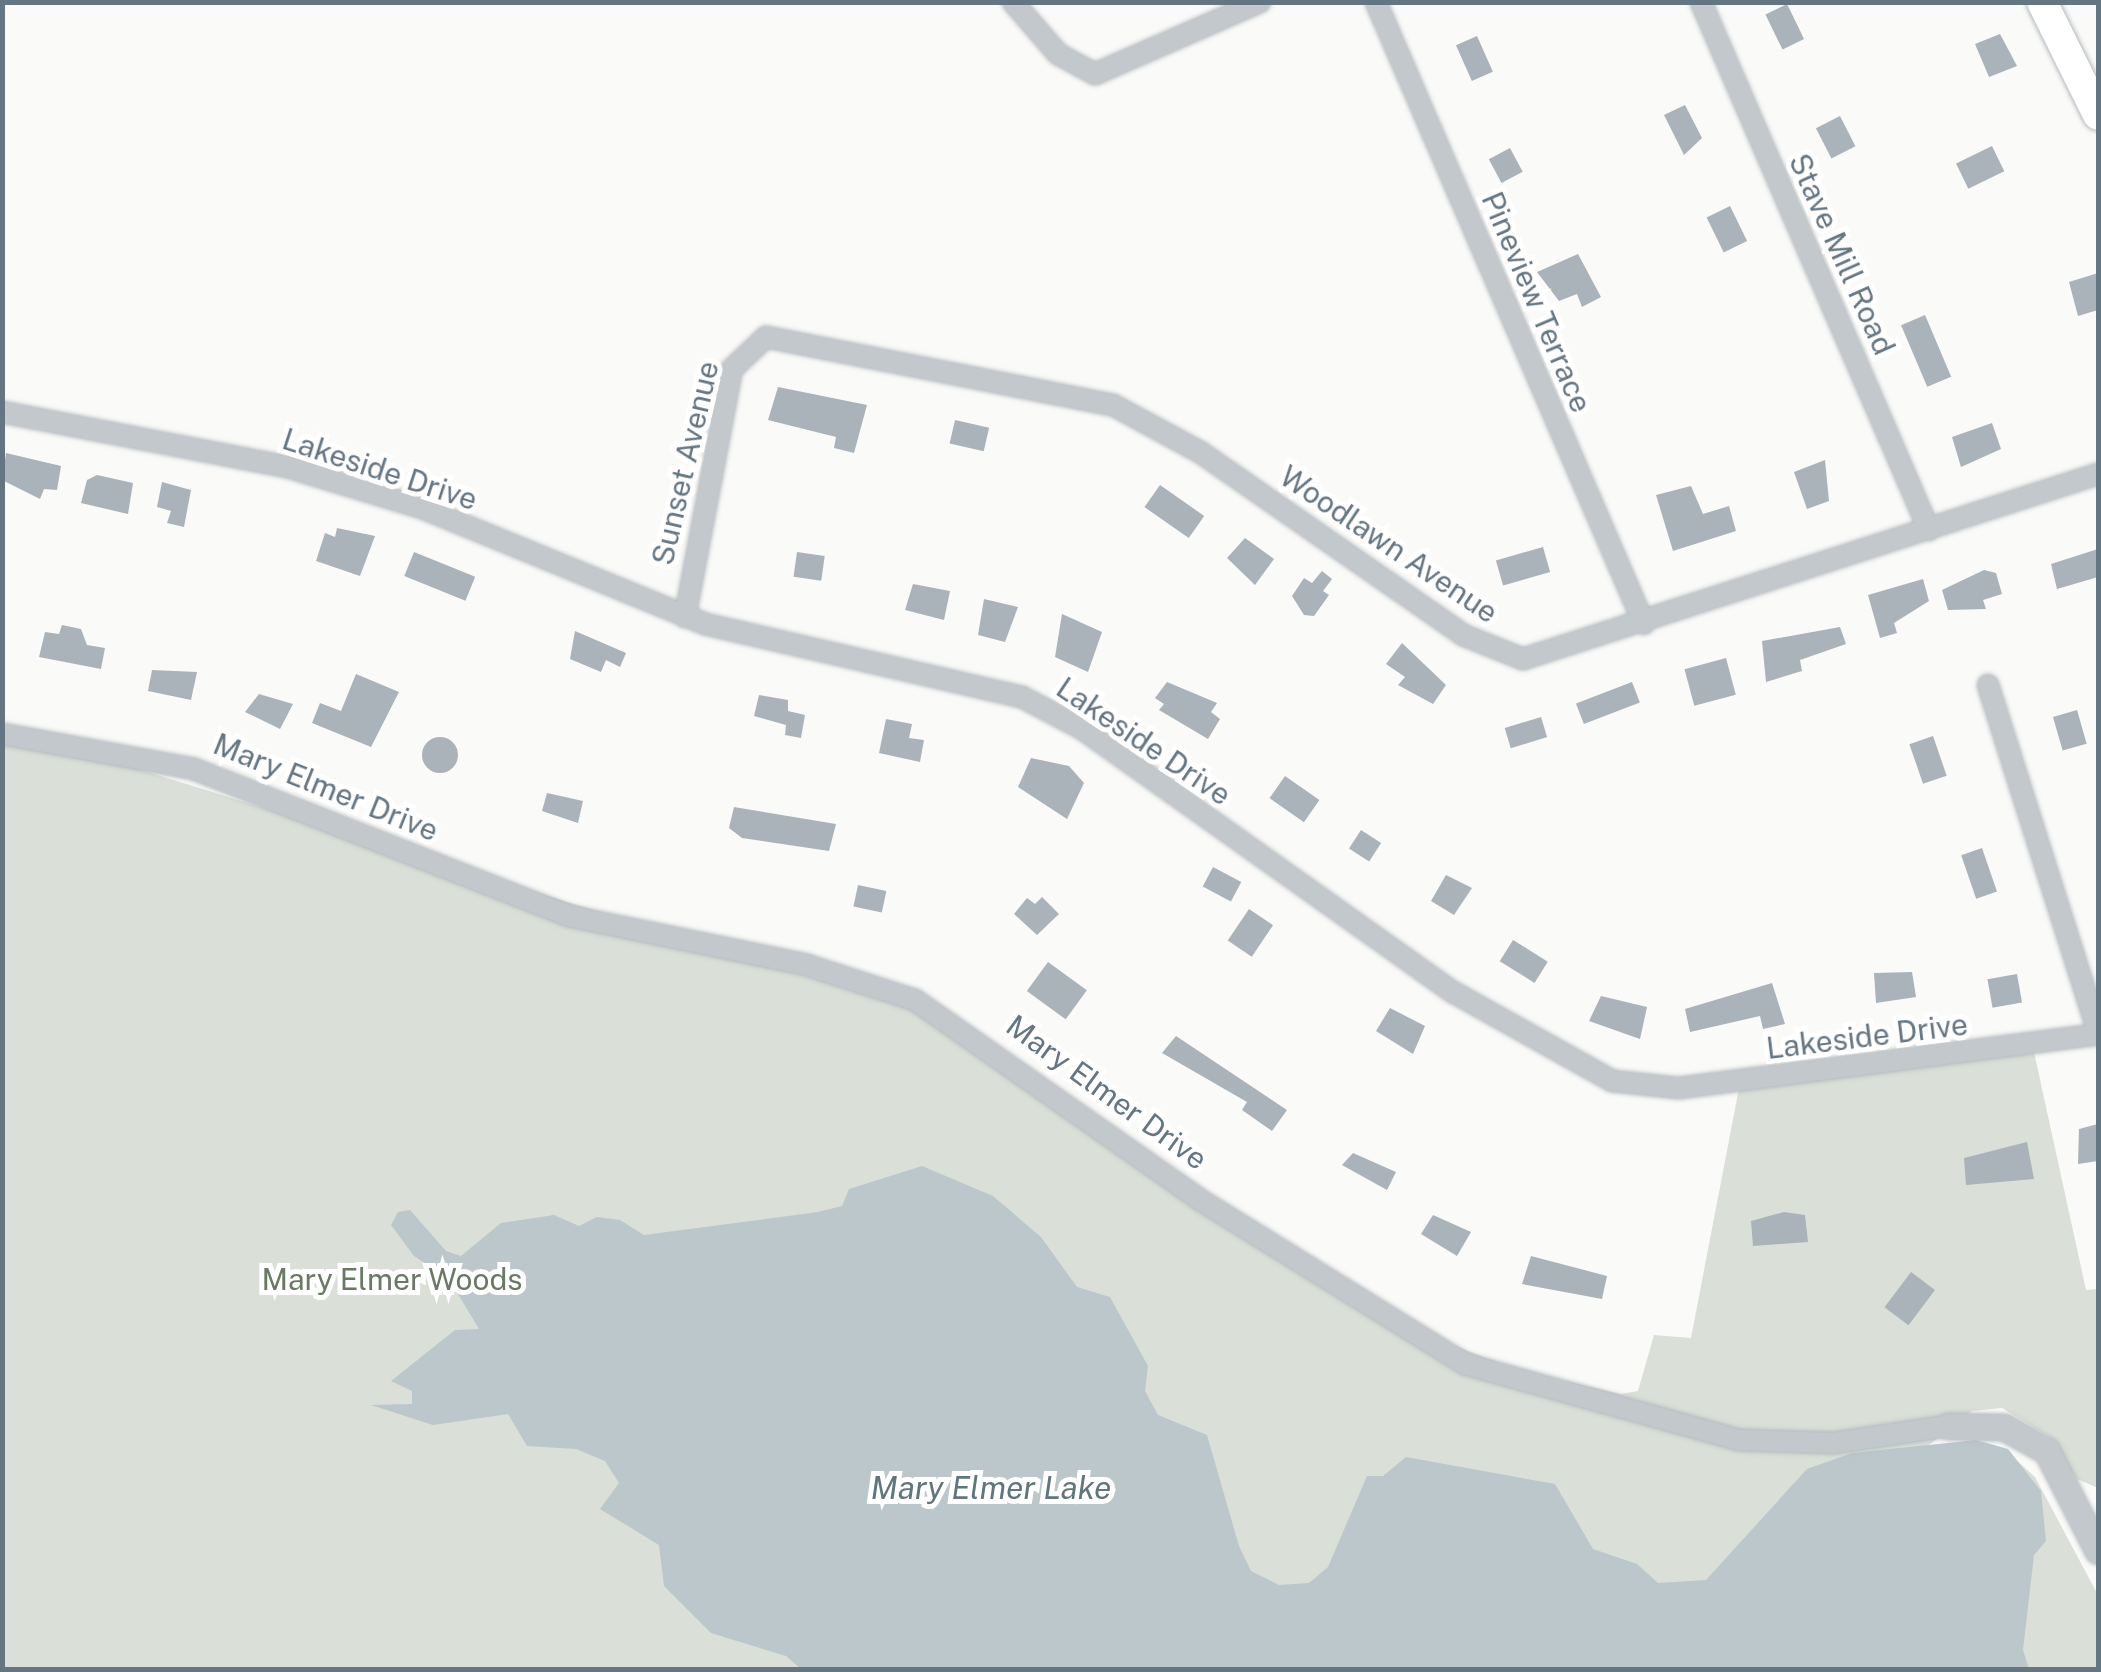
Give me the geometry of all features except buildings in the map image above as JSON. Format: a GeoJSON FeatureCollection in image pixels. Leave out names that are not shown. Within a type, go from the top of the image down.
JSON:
{"type":"FeatureCollection","features":[{"type":"Feature","properties":{"kind":"main road"},"geometry":{"type":"LineString","coordinates":[[2042,2],[2098,115]]}},
{"type":"Feature","properties":{"kind":"street"},"geometry":{"type":"LineString","coordinates":[[1014,2],[1058,54],[1094,74],[1260,2]]}},
{"type":"Feature","properties":{"kind":"street","name":"Pineview Terrace"},"geometry":{"type":"LineString","coordinates":[[1376,2],[1644,624]]}},
{"type":"Feature","properties":{"kind":"street","name":"Stave Mill Road"},"geometry":{"type":"LineString","coordinates":[[1700,2],[1929,530]]}},
{"type":"Feature","properties":{"kind":"street","name":"Woodlawn Avenue"},"geometry":{"type":"LineString","coordinates":[[766,337],[1113,405],[1200,452],[1462,635],[1505,655],[1536,659],[2098,474]]}},
{"type":"Feature","properties":{"kind":"street","name":"Sunset Avenue"},"geometry":{"type":"LineString","coordinates":[[685,617],[732,370],[766,337]]}},
{"type":"Feature","properties":{"kind":"street","name":"Lakeside Drive"},"geometry":{"type":"LineString","coordinates":[[2,412],[84,422],[360,487],[685,617],[971,682],[1048,710],[1452,992],[1612,1082],[1680,1088],[2098,1033]]}},
{"type":"Feature","properties":{"kind":"street"},"geometry":{"type":"LineString","coordinates":[[1988,685],[2098,1033]]}},
{"type":"Feature","properties":{"kind":"street","name":"Mary Elmer Drive"},"geometry":{"type":"LineString","coordinates":[[2,734],[194,769],[569,916],[807,966],[915,1000],[1199,1199],[1465,1364],[1739,1440],[1834,1443],[1948,1426],[2004,1426],[2047,1451],[2098,1551]]}},
{"type":"Feature","properties":{"kind":"green space","name":"Mary Elmer Woods"},"geometry":{"type":"Polygon","coordinates":[[[2,727],[911,1008],[1368,1311],[1516,1370],[1621,1394],[1638,1391],[1654,1335],[1691,1338],[1740,1083],[2032,1043],[2086,1290],[2098,1289],[2098,1488],[2077,1479],[2050,1437],[2002,1408],[1972,1411],[1920,1452],[2014,1458],[2035,1477],[2098,1595],[2098,1669],[3,1669],[2,727]]]}},
{"type":"Feature","properties":{"kind":"water","name":"Mary Elmer Lake"},"geometry":{"type":"Polygon","coordinates":[[[922,1166],[993,1196],[1041,1237],[1077,1287],[1110,1297],[1148,1366],[1145,1391],[1158,1415],[1207,1435],[1239,1546],[1251,1571],[1279,1585],[1309,1583],[1328,1567],[1367,1476],[1383,1476],[1406,1457],[1555,1484],[1593,1549],[1637,1564],[1658,1583],[1706,1580],[1807,1469],[1852,1453],[1976,1440],[2008,1449],[2041,1491],[2046,1541],[2034,1555],[2023,1650],[2029,1669],[801,1669],[786,1656],[711,1633],[664,1586],[659,1545],[600,1509],[619,1483],[605,1461],[576,1449],[527,1446],[508,1414],[433,1425],[371,1405],[412,1404],[412,1391],[391,1381],[455,1330],[479,1329],[449,1279],[414,1256],[391,1225],[398,1212],[410,1210],[446,1251],[461,1256],[501,1223],[554,1215],[579,1226],[597,1217],[620,1220],[644,1235],[818,1212],[842,1206],[849,1189],[922,1166]]]}}]}
